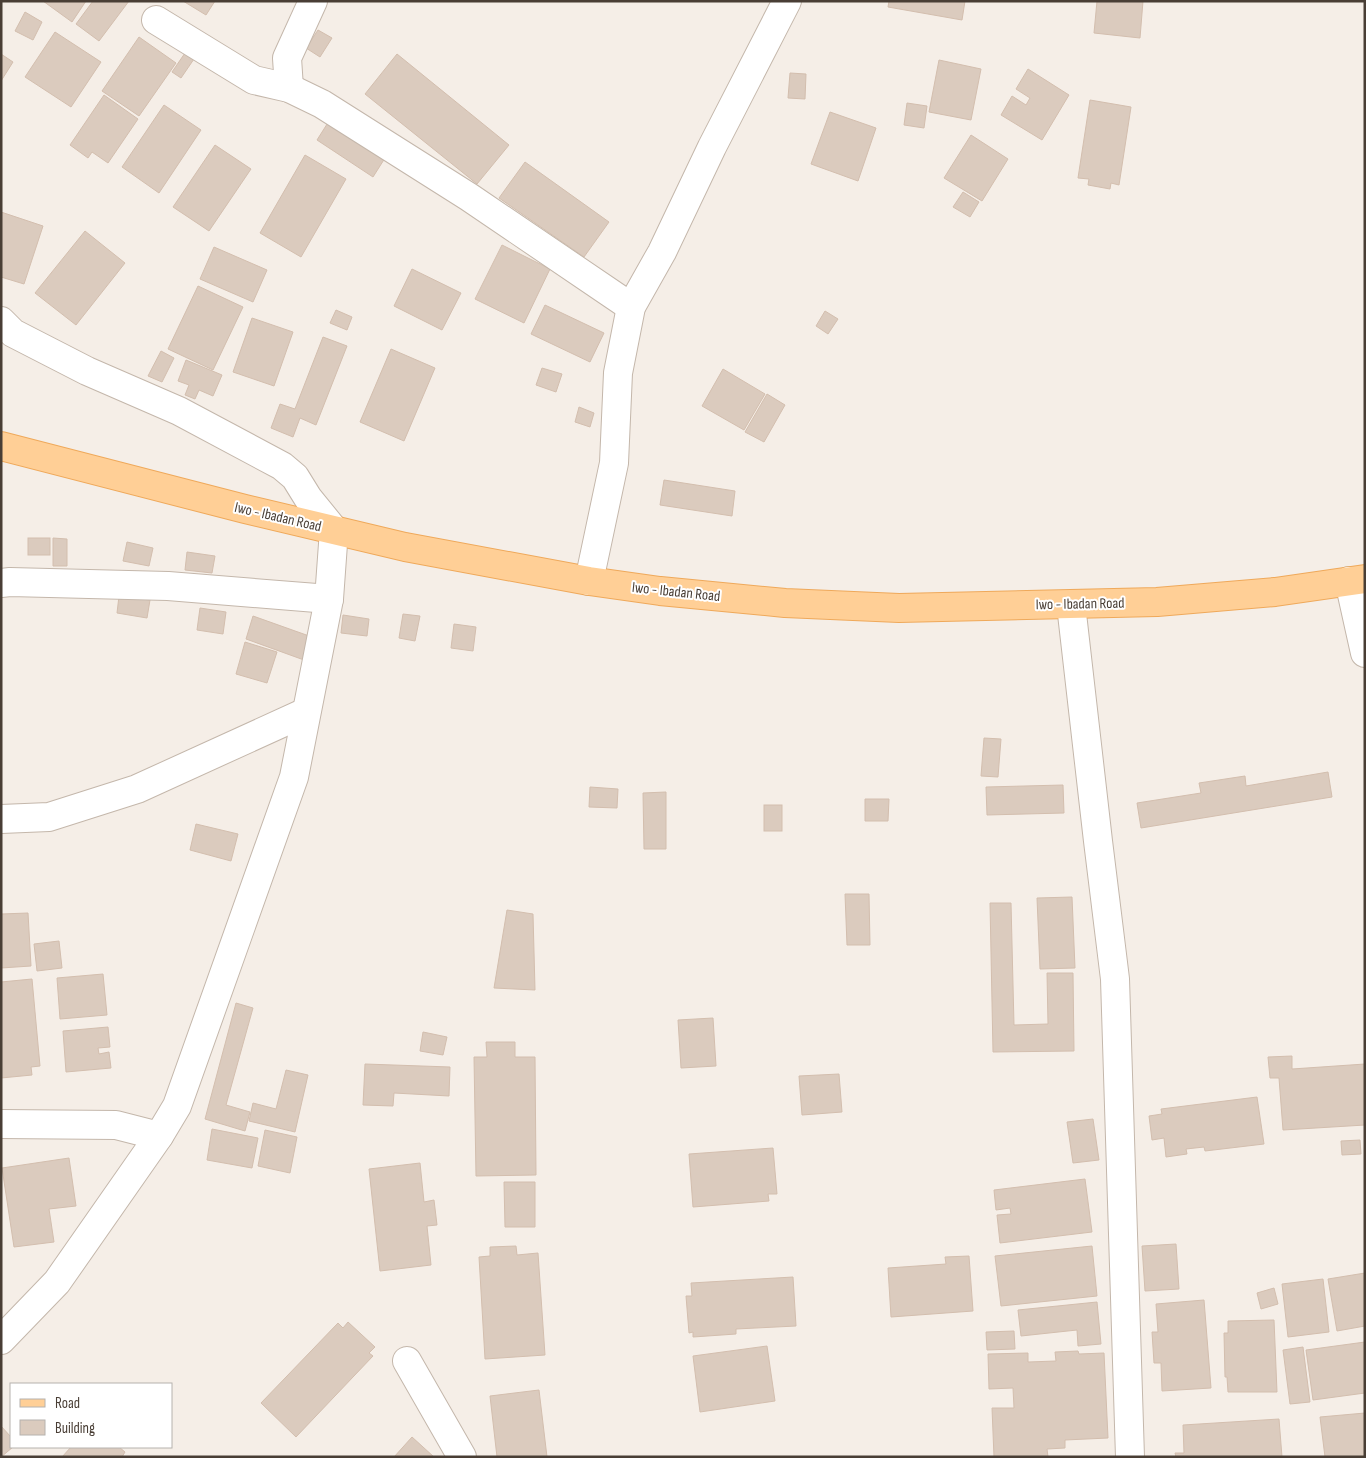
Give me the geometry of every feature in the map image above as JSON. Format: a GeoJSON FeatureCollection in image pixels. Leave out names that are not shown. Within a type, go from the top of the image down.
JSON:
{"type":"FeatureCollection","features":[{"type":"Feature","properties":{"kind":"main road","name":"Iwo - Ibadan Road"},"geometry":{"type":"LineString","coordinates":[[1,446],[244,509],[405,547],[589,581],[660,591],[804,604],[899,608],[1157,602],[1275,592],[1357,580]]}},
{"type":"Feature","properties":{"kind":"street"},"geometry":{"type":"LineString","coordinates":[[289,88],[287,58],[313,1]]}},
{"type":"Feature","properties":{"kind":"street"},"geometry":{"type":"LineString","coordinates":[[589,581],[614,463],[618,373],[631,307],[662,252],[712,147],[787,1]]}},
{"type":"Feature","properties":{"kind":"street"},"geometry":{"type":"LineString","coordinates":[[156,20],[254,80],[289,88],[322,104],[452,187],[631,307]]}},
{"type":"Feature","properties":{"kind":"street"},"geometry":{"type":"LineString","coordinates":[[1,321],[13,333],[87,371],[178,411],[282,466],[295,477],[308,498],[334,530],[329,599],[294,777],[177,1106],[57,1282],[1,1340]]}},
{"type":"Feature","properties":{"kind":"street"},"geometry":{"type":"LineString","coordinates":[[1357,580],[1365,653]]}},
{"type":"Feature","properties":{"kind":"street"},"geometry":{"type":"LineString","coordinates":[[1,583],[168,586],[329,599]]}},
{"type":"Feature","properties":{"kind":"street"},"geometry":{"type":"LineString","coordinates":[[1071,605],[1115,979],[1130,1457]]}},
{"type":"Feature","properties":{"kind":"street"},"geometry":{"type":"LineString","coordinates":[[1,818],[49,818],[137,789],[306,712]]}},
{"type":"Feature","properties":{"kind":"street"},"geometry":{"type":"LineString","coordinates":[[1,1124],[116,1125],[158,1136]]}},
{"type":"Feature","properties":{"kind":"street"},"geometry":{"type":"LineString","coordinates":[[407,1361],[462,1457]]}},
{"type":"Feature","properties":{"kind":"building"},"geometry":{"type":"Polygon","coordinates":[[[43,1],[86,1],[72,22],[43,1]]]}},
{"type":"Feature","properties":{"kind":"building"},"geometry":{"type":"Polygon","coordinates":[[[93,1],[129,1],[99,41],[76,24],[93,1]]]}},
{"type":"Feature","properties":{"kind":"building"},"geometry":{"type":"Polygon","coordinates":[[[183,1],[215,1],[206,15],[183,1]]]}},
{"type":"Feature","properties":{"kind":"building"},"geometry":{"type":"Polygon","coordinates":[[[889,1],[965,1],[962,20],[888,7],[889,1]]]}},
{"type":"Feature","properties":{"kind":"building"},"geometry":{"type":"Polygon","coordinates":[[[1097,1],[1143,1],[1140,38],[1094,33],[1097,1]]]}},
{"type":"Feature","properties":{"kind":"building"},"geometry":{"type":"Polygon","coordinates":[[[25,12],[42,22],[33,40],[15,31],[25,12]]]}},
{"type":"Feature","properties":{"kind":"building"},"geometry":{"type":"Polygon","coordinates":[[[318,30],[332,38],[320,57],[306,48],[318,30]]]}},
{"type":"Feature","properties":{"kind":"building"},"geometry":{"type":"Polygon","coordinates":[[[55,32],[101,62],[71,107],[25,77],[55,32]]]}},
{"type":"Feature","properties":{"kind":"building"},"geometry":{"type":"Polygon","coordinates":[[[139,37],[176,63],[139,116],[102,91],[139,37]]]}},
{"type":"Feature","properties":{"kind":"building"},"geometry":{"type":"Polygon","coordinates":[[[185,53],[194,59],[181,78],[172,72],[185,53]]]}},
{"type":"Feature","properties":{"kind":"building"},"geometry":{"type":"Polygon","coordinates":[[[1,54],[13,62],[1,81],[1,54]]]}},
{"type":"Feature","properties":{"kind":"building"},"geometry":{"type":"Polygon","coordinates":[[[397,54],[509,145],[477,184],[365,94],[397,54]]]}},
{"type":"Feature","properties":{"kind":"building"},"geometry":{"type":"Polygon","coordinates":[[[939,60],[981,69],[971,120],[929,112],[939,60]]]}},
{"type":"Feature","properties":{"kind":"building"},"geometry":{"type":"Polygon","coordinates":[[[1028,69],[1069,95],[1042,140],[1001,115],[1012,96],[1026,105],[1030,98],[1016,89],[1028,69]]]}},
{"type":"Feature","properties":{"kind":"building"},"geometry":{"type":"Polygon","coordinates":[[[790,73],[806,74],[805,99],[788,98],[790,73]]]}},
{"type":"Feature","properties":{"kind":"building"},"geometry":{"type":"Polygon","coordinates":[[[104,95],[138,119],[108,163],[92,152],[88,158],[70,145],[104,95]]]}},
{"type":"Feature","properties":{"kind":"building"},"geometry":{"type":"Polygon","coordinates":[[[1090,100],[1131,107],[1119,185],[1111,183],[1110,189],[1088,185],[1089,179],[1078,178],[1090,100]]]}},
{"type":"Feature","properties":{"kind":"building"},"geometry":{"type":"Polygon","coordinates":[[[907,103],[927,106],[924,128],[904,125],[907,103]]]}},
{"type":"Feature","properties":{"kind":"building"},"geometry":{"type":"Polygon","coordinates":[[[164,105],[201,130],[159,193],[122,167],[164,105]]]}},
{"type":"Feature","properties":{"kind":"building"},"geometry":{"type":"Polygon","coordinates":[[[830,112],[876,128],[858,181],[811,164],[830,112]]]}},
{"type":"Feature","properties":{"kind":"building"},"geometry":{"type":"Polygon","coordinates":[[[329,121],[385,158],[373,177],[317,140],[329,121]]]}},
{"type":"Feature","properties":{"kind":"building"},"geometry":{"type":"Polygon","coordinates":[[[971,135],[1008,159],[982,201],[944,178],[971,135]]]}},
{"type":"Feature","properties":{"kind":"building"},"geometry":{"type":"Polygon","coordinates":[[[215,145],[251,169],[209,231],[173,207],[215,145]]]}},
{"type":"Feature","properties":{"kind":"building"},"geometry":{"type":"Polygon","coordinates":[[[305,155],[346,179],[301,257],[260,233],[305,155]]]}},
{"type":"Feature","properties":{"kind":"building"},"geometry":{"type":"Polygon","coordinates":[[[525,162],[609,222],[584,257],[499,198],[525,162]]]}},
{"type":"Feature","properties":{"kind":"building"},"geometry":{"type":"Polygon","coordinates":[[[963,192],[979,202],[970,217],[953,207],[963,192]]]}},
{"type":"Feature","properties":{"kind":"building"},"geometry":{"type":"Polygon","coordinates":[[[1,212],[43,226],[24,284],[1,277],[1,212]]]}},
{"type":"Feature","properties":{"kind":"building"},"geometry":{"type":"Polygon","coordinates":[[[85,231],[125,263],[76,325],[35,293],[85,231]]]}},
{"type":"Feature","properties":{"kind":"building"},"geometry":{"type":"Polygon","coordinates":[[[502,245],[550,269],[524,323],[475,299],[502,245]]]}},
{"type":"Feature","properties":{"kind":"building"},"geometry":{"type":"Polygon","coordinates":[[[214,247],[267,270],[253,302],[200,279],[214,247]]]}},
{"type":"Feature","properties":{"kind":"building"},"geometry":{"type":"Polygon","coordinates":[[[412,269],[461,293],[442,330],[394,306],[412,269]]]}},
{"type":"Feature","properties":{"kind":"building"},"geometry":{"type":"Polygon","coordinates":[[[198,286],[243,307],[213,370],[168,349],[198,286]]]}},
{"type":"Feature","properties":{"kind":"building"},"geometry":{"type":"Polygon","coordinates":[[[545,305],[604,333],[590,362],[531,334],[545,305]]]}},
{"type":"Feature","properties":{"kind":"building"},"geometry":{"type":"Polygon","coordinates":[[[336,310],[352,317],[347,330],[330,323],[336,310]]]}},
{"type":"Feature","properties":{"kind":"building"},"geometry":{"type":"Polygon","coordinates":[[[825,311],[838,319],[828,334],[816,326],[825,311]]]}},
{"type":"Feature","properties":{"kind":"building"},"geometry":{"type":"Polygon","coordinates":[[[252,318],[293,332],[274,386],[233,372],[252,318]]]}},
{"type":"Feature","properties":{"kind":"building"},"geometry":{"type":"Polygon","coordinates":[[[323,337],[347,346],[316,425],[300,418],[293,437],[271,428],[280,404],[295,409],[323,337]]]}},
{"type":"Feature","properties":{"kind":"building"},"geometry":{"type":"Polygon","coordinates":[[[391,349],[435,368],[404,441],[360,422],[391,349]]]}},
{"type":"Feature","properties":{"kind":"building"},"geometry":{"type":"Polygon","coordinates":[[[161,351],[174,358],[162,382],[148,376],[161,351]]]}},
{"type":"Feature","properties":{"kind":"building"},"geometry":{"type":"Polygon","coordinates":[[[186,360],[222,375],[213,396],[199,390],[195,399],[185,395],[189,385],[178,381],[186,360]]]}},
{"type":"Feature","properties":{"kind":"building"},"geometry":{"type":"Polygon","coordinates":[[[542,368],[562,374],[556,392],[536,385],[542,368]]]}},
{"type":"Feature","properties":{"kind":"building"},"geometry":{"type":"Polygon","coordinates":[[[723,369],[765,394],[744,430],[702,406],[723,369]]]}},
{"type":"Feature","properties":{"kind":"building"},"geometry":{"type":"Polygon","coordinates":[[[767,394],[785,405],[764,442],[745,432],[767,394]]]}},
{"type":"Feature","properties":{"kind":"building"},"geometry":{"type":"Polygon","coordinates":[[[579,407],[594,413],[590,427],[575,422],[579,407]]]}},
{"type":"Feature","properties":{"kind":"building"},"geometry":{"type":"Polygon","coordinates":[[[664,480],[735,491],[732,516],[660,505],[664,480]]]}},
{"type":"Feature","properties":{"kind":"building"},"geometry":{"type":"Polygon","coordinates":[[[28,538],[50,538],[50,555],[28,555],[28,538]]]}},
{"type":"Feature","properties":{"kind":"building"},"geometry":{"type":"Polygon","coordinates":[[[53,538],[67,539],[67,566],[53,566],[53,538]]]}},
{"type":"Feature","properties":{"kind":"building"},"geometry":{"type":"Polygon","coordinates":[[[127,542],[153,548],[149,566],[123,561],[127,542]]]}},
{"type":"Feature","properties":{"kind":"building"},"geometry":{"type":"Polygon","coordinates":[[[187,552],[215,556],[212,573],[185,570],[187,552]]]}},
{"type":"Feature","properties":{"kind":"building"},"geometry":{"type":"Polygon","coordinates":[[[119,596],[150,600],[147,618],[117,613],[119,596]]]}},
{"type":"Feature","properties":{"kind":"building"},"geometry":{"type":"Polygon","coordinates":[[[200,608],[226,612],[223,634],[197,630],[200,608]]]}},
{"type":"Feature","properties":{"kind":"building"},"geometry":{"type":"Polygon","coordinates":[[[403,614],[420,616],[415,641],[399,638],[403,614]]]}},
{"type":"Feature","properties":{"kind":"building"},"geometry":{"type":"Polygon","coordinates":[[[343,615],[369,619],[367,636],[341,633],[343,615]]]}},
{"type":"Feature","properties":{"kind":"building"},"geometry":{"type":"Polygon","coordinates":[[[253,616],[312,637],[304,660],[246,639],[253,616]]]}},
{"type":"Feature","properties":{"kind":"building"},"geometry":{"type":"Polygon","coordinates":[[[454,624],[476,627],[473,651],[451,648],[454,624]]]}},
{"type":"Feature","properties":{"kind":"building"},"geometry":{"type":"Polygon","coordinates":[[[245,642],[277,652],[267,683],[236,674],[245,642]]]}},
{"type":"Feature","properties":{"kind":"building"},"geometry":{"type":"Polygon","coordinates":[[[984,738],[1001,739],[998,777],[981,776],[984,738]]]}},
{"type":"Feature","properties":{"kind":"building"},"geometry":{"type":"Polygon","coordinates":[[[1328,772],[1332,797],[1141,828],[1137,803],[1201,793],[1199,783],[1245,776],[1246,786],[1328,772]]]}},
{"type":"Feature","properties":{"kind":"building"},"geometry":{"type":"Polygon","coordinates":[[[1063,785],[1064,813],[987,815],[986,787],[1063,785]]]}},
{"type":"Feature","properties":{"kind":"building"},"geometry":{"type":"Polygon","coordinates":[[[590,787],[618,789],[617,808],[589,807],[590,787]]]}},
{"type":"Feature","properties":{"kind":"building"},"geometry":{"type":"Polygon","coordinates":[[[666,792],[666,849],[644,849],[643,793],[666,792]]]}},
{"type":"Feature","properties":{"kind":"building"},"geometry":{"type":"Polygon","coordinates":[[[865,799],[889,799],[888,821],[865,821],[865,799]]]}},
{"type":"Feature","properties":{"kind":"building"},"geometry":{"type":"Polygon","coordinates":[[[764,805],[782,805],[782,831],[764,831],[764,805]]]}},
{"type":"Feature","properties":{"kind":"building"},"geometry":{"type":"Polygon","coordinates":[[[196,824],[238,834],[231,861],[190,850],[196,824]]]}},
{"type":"Feature","properties":{"kind":"building"},"geometry":{"type":"Polygon","coordinates":[[[845,894],[869,894],[870,945],[847,945],[845,894]]]}},
{"type":"Feature","properties":{"kind":"building"},"geometry":{"type":"Polygon","coordinates":[[[1072,897],[1075,968],[1040,969],[1037,898],[1072,897]]]}},
{"type":"Feature","properties":{"kind":"building"},"geometry":{"type":"Polygon","coordinates":[[[990,903],[1011,903],[1014,1025],[1048,1024],[1047,973],[1073,973],[1074,1051],[993,1052],[990,903]]]}},
{"type":"Feature","properties":{"kind":"building"},"geometry":{"type":"Polygon","coordinates":[[[507,910],[533,914],[535,990],[494,988],[507,910]]]}},
{"type":"Feature","properties":{"kind":"building"},"geometry":{"type":"Polygon","coordinates":[[[28,913],[31,966],[1,968],[1,914],[28,913]]]}},
{"type":"Feature","properties":{"kind":"building"},"geometry":{"type":"Polygon","coordinates":[[[59,941],[62,968],[37,971],[34,944],[59,941]]]}},
{"type":"Feature","properties":{"kind":"building"},"geometry":{"type":"Polygon","coordinates":[[[103,974],[107,1015],[60,1019],[57,978],[103,974]]]}},
{"type":"Feature","properties":{"kind":"building"},"geometry":{"type":"Polygon","coordinates":[[[32,979],[40,1066],[31,1067],[32,1075],[1,1078],[1,982],[32,979]]]}},
{"type":"Feature","properties":{"kind":"building"},"geometry":{"type":"Polygon","coordinates":[[[236,1003],[253,1008],[226,1105],[250,1112],[245,1131],[205,1119],[236,1003]]]}},
{"type":"Feature","properties":{"kind":"building"},"geometry":{"type":"Polygon","coordinates":[[[713,1018],[716,1066],[681,1068],[678,1020],[713,1018]]]}},
{"type":"Feature","properties":{"kind":"building"},"geometry":{"type":"Polygon","coordinates":[[[108,1027],[110,1047],[98,1048],[99,1054],[109,1052],[111,1068],[66,1072],[63,1031],[108,1027]]]}},
{"type":"Feature","properties":{"kind":"building"},"geometry":{"type":"Polygon","coordinates":[[[423,1032],[447,1037],[443,1055],[420,1051],[423,1032]]]}},
{"type":"Feature","properties":{"kind":"building"},"geometry":{"type":"Polygon","coordinates":[[[486,1042],[515,1042],[515,1057],[535,1057],[536,1175],[476,1176],[474,1057],[487,1057],[486,1042]]]}},
{"type":"Feature","properties":{"kind":"building"},"geometry":{"type":"Polygon","coordinates":[[[1292,1056],[1292,1069],[1365,1064],[1365,1125],[1283,1130],[1279,1078],[1270,1078],[1268,1057],[1292,1056]]]}},
{"type":"Feature","properties":{"kind":"building"},"geometry":{"type":"Polygon","coordinates":[[[365,1064],[450,1067],[449,1096],[394,1093],[393,1106],[363,1105],[365,1064]]]}},
{"type":"Feature","properties":{"kind":"building"},"geometry":{"type":"Polygon","coordinates":[[[286,1070],[308,1075],[295,1132],[249,1121],[253,1103],[276,1109],[286,1070]]]}},
{"type":"Feature","properties":{"kind":"building"},"geometry":{"type":"Polygon","coordinates":[[[839,1074],[842,1112],[802,1115],[799,1076],[839,1074]]]}},
{"type":"Feature","properties":{"kind":"building"},"geometry":{"type":"Polygon","coordinates":[[[1257,1097],[1264,1144],[1205,1151],[1204,1147],[1186,1149],[1187,1154],[1166,1157],[1164,1138],[1152,1140],[1149,1116],[1162,1114],[1161,1109],[1257,1097]]]}},
{"type":"Feature","properties":{"kind":"building"},"geometry":{"type":"Polygon","coordinates":[[[1093,1119],[1099,1160],[1073,1163],[1067,1122],[1093,1119]]]}},
{"type":"Feature","properties":{"kind":"building"},"geometry":{"type":"Polygon","coordinates":[[[212,1129],[258,1138],[252,1168],[207,1160],[212,1129]]]}},
{"type":"Feature","properties":{"kind":"building"},"geometry":{"type":"Polygon","coordinates":[[[265,1130],[297,1137],[290,1173],[258,1166],[265,1130]]]}},
{"type":"Feature","properties":{"kind":"building"},"geometry":{"type":"Polygon","coordinates":[[[1360,1140],[1361,1154],[1342,1155],[1341,1141],[1360,1140]]]}},
{"type":"Feature","properties":{"kind":"building"},"geometry":{"type":"Polygon","coordinates":[[[773,1148],[777,1194],[768,1194],[769,1201],[693,1207],[689,1154],[773,1148]]]}},
{"type":"Feature","properties":{"kind":"building"},"geometry":{"type":"Polygon","coordinates":[[[69,1158],[76,1206],[49,1209],[54,1242],[14,1247],[2,1168],[69,1158]]]}},
{"type":"Feature","properties":{"kind":"building"},"geometry":{"type":"Polygon","coordinates":[[[420,1163],[424,1202],[434,1200],[437,1225],[427,1226],[431,1265],[380,1271],[369,1169],[420,1163]]]}},
{"type":"Feature","properties":{"kind":"building"},"geometry":{"type":"Polygon","coordinates":[[[1085,1179],[1092,1232],[1000,1243],[997,1215],[1011,1214],[1010,1208],[996,1210],[994,1190],[1085,1179]]]}},
{"type":"Feature","properties":{"kind":"building"},"geometry":{"type":"Polygon","coordinates":[[[504,1182],[535,1182],[535,1227],[505,1227],[504,1182]]]}},
{"type":"Feature","properties":{"kind":"building"},"geometry":{"type":"Polygon","coordinates":[[[1176,1244],[1179,1289],[1145,1291],[1142,1246],[1176,1244]]]}},
{"type":"Feature","properties":{"kind":"building"},"geometry":{"type":"Polygon","coordinates":[[[516,1246],[517,1255],[538,1253],[545,1355],[485,1359],[479,1257],[490,1256],[490,1247],[516,1246]]]}},
{"type":"Feature","properties":{"kind":"building"},"geometry":{"type":"Polygon","coordinates":[[[1092,1246],[1097,1296],[1001,1306],[995,1256],[1092,1246]]]}},
{"type":"Feature","properties":{"kind":"building"},"geometry":{"type":"Polygon","coordinates":[[[969,1256],[973,1311],[891,1317],[888,1268],[946,1264],[945,1257],[969,1256]]]}},
{"type":"Feature","properties":{"kind":"building"},"geometry":{"type":"Polygon","coordinates":[[[1365,1273],[1365,1326],[1337,1331],[1328,1279],[1365,1273]]]}},
{"type":"Feature","properties":{"kind":"building"},"geometry":{"type":"Polygon","coordinates":[[[793,1277],[796,1326],[736,1329],[736,1334],[693,1337],[693,1332],[689,1333],[686,1296],[692,1296],[691,1283],[793,1277]]]}},
{"type":"Feature","properties":{"kind":"building"},"geometry":{"type":"Polygon","coordinates":[[[1323,1279],[1329,1332],[1288,1337],[1282,1284],[1323,1279]]]}},
{"type":"Feature","properties":{"kind":"building"},"geometry":{"type":"Polygon","coordinates":[[[1274,1288],[1278,1304],[1261,1309],[1257,1293],[1274,1288]]]}},
{"type":"Feature","properties":{"kind":"building"},"geometry":{"type":"Polygon","coordinates":[[[1204,1300],[1211,1388],[1162,1391],[1161,1363],[1154,1363],[1152,1332],[1158,1332],[1156,1304],[1204,1300]]]}},
{"type":"Feature","properties":{"kind":"building"},"geometry":{"type":"Polygon","coordinates":[[[1097,1302],[1101,1344],[1078,1346],[1077,1330],[1021,1336],[1018,1310],[1097,1302]]]}},
{"type":"Feature","properties":{"kind":"building"},"geometry":{"type":"Polygon","coordinates":[[[1274,1320],[1277,1392],[1228,1392],[1227,1377],[1225,1377],[1224,1333],[1228,1333],[1228,1321],[1274,1320]]]}},
{"type":"Feature","properties":{"kind":"building"},"geometry":{"type":"Polygon","coordinates":[[[348,1322],[375,1347],[369,1353],[373,1356],[296,1437],[261,1403],[338,1323],[343,1328],[348,1322]]]}},
{"type":"Feature","properties":{"kind":"building"},"geometry":{"type":"Polygon","coordinates":[[[1014,1331],[1015,1349],[987,1350],[986,1332],[1014,1331]]]}},
{"type":"Feature","properties":{"kind":"building"},"geometry":{"type":"Polygon","coordinates":[[[1365,1342],[1365,1393],[1313,1400],[1306,1350],[1365,1342]]]}},
{"type":"Feature","properties":{"kind":"building"},"geometry":{"type":"Polygon","coordinates":[[[767,1346],[775,1401],[700,1412],[693,1356],[767,1346]]]}},
{"type":"Feature","properties":{"kind":"building"},"geometry":{"type":"Polygon","coordinates":[[[1303,1347],[1310,1402],[1290,1404],[1283,1350],[1303,1347]]]}},
{"type":"Feature","properties":{"kind":"building"},"geometry":{"type":"Polygon","coordinates":[[[1078,1351],[1079,1354],[1104,1353],[1108,1438],[1065,1440],[1065,1448],[1047,1449],[1048,1457],[994,1457],[992,1408],[1014,1408],[1013,1388],[989,1389],[988,1354],[1028,1353],[1028,1362],[1056,1361],[1055,1352],[1078,1351]]]}},
{"type":"Feature","properties":{"kind":"building"},"geometry":{"type":"Polygon","coordinates":[[[539,1390],[547,1457],[497,1457],[490,1396],[539,1390]]]}},
{"type":"Feature","properties":{"kind":"building"},"geometry":{"type":"Polygon","coordinates":[[[1365,1413],[1365,1457],[1325,1457],[1320,1417],[1365,1413]]]}},
{"type":"Feature","properties":{"kind":"building"},"geometry":{"type":"Polygon","coordinates":[[[1279,1419],[1282,1457],[1176,1457],[1175,1453],[1184,1453],[1183,1425],[1279,1419]]]}},
{"type":"Feature","properties":{"kind":"building"},"geometry":{"type":"Polygon","coordinates":[[[1,1426],[10,1436],[10,1448],[12,1448],[1,1457],[1,1426]]]}},
{"type":"Feature","properties":{"kind":"building"},"geometry":{"type":"Polygon","coordinates":[[[412,1437],[434,1457],[394,1457],[412,1437]]]}},
{"type":"Feature","properties":{"kind":"building"},"geometry":{"type":"Polygon","coordinates":[[[70,1448],[120,1448],[125,1452],[122,1457],[62,1457],[70,1448]]]}}]}
